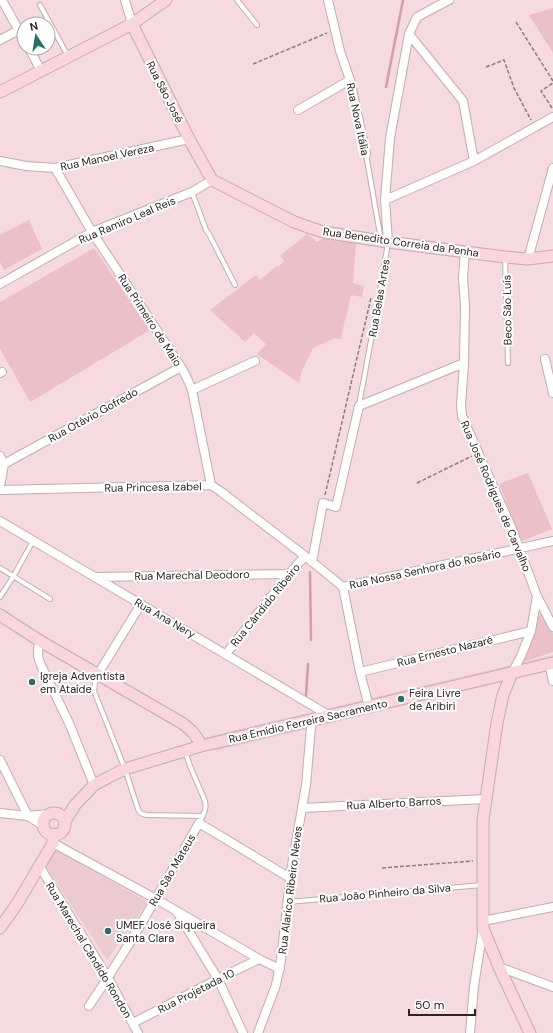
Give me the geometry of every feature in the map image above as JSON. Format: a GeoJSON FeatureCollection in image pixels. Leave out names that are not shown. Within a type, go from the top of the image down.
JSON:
{"type":"FeatureCollection","features":[{"type":"Feature","properties":{"kind":"street"},"geometry":{"type":"LineString","coordinates":[[2,0],[16,25]]}},
{"type":"Feature","properties":{"kind":"street","name":"Rua São José"},"geometry":{"type":"LineString","coordinates":[[125,0],[132,24],[189,139],[212,180]]}},
{"type":"Feature","properties":{"kind":"street"},"geometry":{"type":"LineString","coordinates":[[0,92],[132,24],[166,0]]}},
{"type":"Feature","properties":{"kind":"street","name":"Rua Nova Itália"},"geometry":{"type":"LineString","coordinates":[[328,0],[340,51],[350,80],[366,154]]}},
{"type":"Feature","properties":{"kind":"street","name":"Rua Belas Artes"},"geometry":{"type":"LineString","coordinates":[[385,241],[385,200],[390,138],[409,34],[417,17],[449,0]]}},
{"type":"Feature","properties":{"kind":"street"},"geometry":{"type":"LineString","coordinates":[[0,40],[16,32]]}},
{"type":"Feature","properties":{"kind":"street"},"geometry":{"type":"LineString","coordinates":[[409,34],[463,101],[474,161]]}},
{"type":"Feature","properties":{"kind":"street"},"geometry":{"type":"LineString","coordinates":[[33,56],[41,70]]}},
{"type":"Feature","properties":{"kind":"street"},"geometry":{"type":"LineString","coordinates":[[298,110],[350,80]]}},
{"type":"Feature","properties":{"kind":"street"},"geometry":{"type":"LineString","coordinates":[[385,200],[474,161],[553,117]]}},
{"type":"Feature","properties":{"kind":"street","name":"Rua Manoel Vereza"},"geometry":{"type":"LineString","coordinates":[[0,161],[26,166],[54,168],[189,139]]}},
{"type":"Feature","properties":{"kind":"street","name":"Rua Primeiro de Maio"},"geometry":{"type":"LineString","coordinates":[[54,168],[92,232],[186,376],[192,390],[211,485]]}},
{"type":"Feature","properties":{"kind":"street"},"geometry":{"type":"LineString","coordinates":[[528,259],[553,168]]}},
{"type":"Feature","properties":{"kind":"street","name":"Rua Ramiro Leal Reis"},"geometry":{"type":"LineString","coordinates":[[0,284],[92,232],[192,192],[212,180]]}},
{"type":"Feature","properties":{"kind":"street","name":"Rua Benedito Correia da Penha"},"geometry":{"type":"LineString","coordinates":[[212,180],[294,222],[324,232],[528,259],[553,256]]}},
{"type":"Feature","properties":{"kind":"street","name":"Rua José Rodrigues de Carvalho"},"geometry":{"type":"LineString","coordinates":[[465,251],[463,278],[464,362],[461,405],[462,416],[520,548],[537,596],[553,627]]}},
{"type":"Feature","properties":{"kind":"street"},"geometry":{"type":"LineString","coordinates":[[545,358],[553,393]]}},
{"type":"Feature","properties":{"kind":"street"},"geometry":{"type":"LineString","coordinates":[[192,390],[255,361]]}},
{"type":"Feature","properties":{"kind":"street"},"geometry":{"type":"LineString","coordinates":[[359,406],[464,362]]}},
{"type":"Feature","properties":{"kind":"street","name":"Rua Otávio Gofredo"},"geometry":{"type":"LineString","coordinates":[[4,464],[181,367]]}},
{"type":"Feature","properties":{"kind":"street","name":"Rua Belas Artes"},"geometry":{"type":"LineString","coordinates":[[323,503],[336,507],[359,406]]}},
{"type":"Feature","properties":{"kind":"street"},"geometry":{"type":"LineString","coordinates":[[0,456],[4,464],[0,486]]}},
{"type":"Feature","properties":{"kind":"street","name":"Rua Princesa Izabel"},"geometry":{"type":"LineString","coordinates":[[0,490],[211,485],[305,556],[343,587]]}},
{"type":"Feature","properties":{"kind":"street"},"geometry":{"type":"LineString","coordinates":[[312,562],[323,503]]}},
{"type":"Feature","properties":{"kind":"street","name":"Rua Ana Nery"},"geometry":{"type":"LineString","coordinates":[[0,521],[330,716]]}},
{"type":"Feature","properties":{"kind":"street","name":"Rua Nossa Senhora do Rosário"},"geometry":{"type":"LineString","coordinates":[[343,587],[553,541]]}},
{"type":"Feature","properties":{"kind":"street","name":"Rua Cândido Ribeiro"},"geometry":{"type":"LineString","coordinates":[[226,654],[305,556]]}},
{"type":"Feature","properties":{"kind":"street","name":"Rua Marechal Deodoro"},"geometry":{"type":"LineString","coordinates":[[94,577],[289,574]]}},
{"type":"Feature","properties":{"kind":"street"},"geometry":{"type":"LineString","coordinates":[[343,587],[360,672],[369,707]]}},
{"type":"Feature","properties":{"kind":"street","name":"Rua José Rodrigues de Carvalho"},"geometry":{"type":"LineString","coordinates":[[512,673],[531,631],[537,596]]}},
{"type":"Feature","properties":{"kind":"street"},"geometry":{"type":"LineString","coordinates":[[98,674],[141,604]]}},
{"type":"Feature","properties":{"kind":"street"},"geometry":{"type":"LineString","coordinates":[[534,617],[537,612],[540,611],[547,615]]}},
{"type":"Feature","properties":{"kind":"street"},"geometry":{"type":"LineString","coordinates":[[0,615],[40,641],[191,730],[198,738],[202,746]]}},
{"type":"Feature","properties":{"kind":"street","name":"Rua Ernesto Nazaré"},"geometry":{"type":"LineString","coordinates":[[360,672],[531,631]]}},
{"type":"Feature","properties":{"kind":"street"},"geometry":{"type":"LineString","coordinates":[[40,641],[38,647],[40,663],[69,723],[94,785]]}},
{"type":"Feature","properties":{"kind":"street"},"geometry":{"type":"LineString","coordinates":[[551,664],[553,681]]}},
{"type":"Feature","properties":{"kind":"street","name":"Rua Emídio Ferreira Sacramento"},"geometry":{"type":"LineString","coordinates":[[65,821],[74,805],[94,785],[109,776],[125,770],[202,746],[551,664]]}},
{"type":"Feature","properties":{"kind":"street"},"geometry":{"type":"LineString","coordinates":[[470,1033],[474,986],[483,925],[483,820],[497,723],[503,695],[512,673]]}},
{"type":"Feature","properties":{"kind":"street","name":"Rua Alarico Ribeiro Neves"},"geometry":{"type":"LineString","coordinates":[[258,1033],[276,986],[280,969],[297,828],[306,785],[312,727],[311,720]]}},
{"type":"Feature","properties":{"kind":"street"},"geometry":{"type":"LineString","coordinates":[[0,760],[28,816],[44,826]]}},
{"type":"Feature","properties":{"kind":"street","name":"Rua Alberto Barros"},"geometry":{"type":"LineString","coordinates":[[302,808],[486,799]]}},
{"type":"Feature","properties":{"kind":"street","name":"Rua Emídio Ferreira Sacramento"},"geometry":{"type":"LineString","coordinates":[[52,814],[74,805]]}},
{"type":"Feature","properties":{"kind":"street"},"geometry":{"type":"LineString","coordinates":[[52,814],[44,820],[44,826],[53,839],[259,959],[280,969]]}},
{"type":"Feature","properties":{"kind":"street"},"geometry":{"type":"LineString","coordinates":[[0,928],[40,867],[53,839],[63,831],[65,826],[65,821],[62,815],[1,815]]}},
{"type":"Feature","properties":{"kind":"street","name":"Rua São Mateus"},"geometry":{"type":"LineString","coordinates":[[89,1006],[108,978],[156,899],[201,820],[290,878]]}},
{"type":"Feature","properties":{"kind":"street","name":"Rua Marechal Cândido Rondon"},"geometry":{"type":"LineString","coordinates":[[40,867],[108,978],[138,1033]]}},
{"type":"Feature","properties":{"kind":"street"},"geometry":{"type":"LineString","coordinates":[[483,925],[553,907]]}},
{"type":"Feature","properties":{"kind":"street"},"geometry":{"type":"LineString","coordinates":[[177,911],[218,979],[243,1033]]}},
{"type":"Feature","properties":{"kind":"street"},"geometry":{"type":"LineString","coordinates":[[483,925],[530,1033]]}},
{"type":"Feature","properties":{"kind":"street","name":"Rua Projetada 10"},"geometry":{"type":"LineString","coordinates":[[132,1024],[259,959]]}},
{"type":"Feature","properties":{"kind":"street"},"geometry":{"type":"LineString","coordinates":[[500,967],[553,987]]}},
{"type":"Feature","properties":{"kind":"lane"},"geometry":{"type":"LineString","coordinates":[[237,0],[257,25]]}},
{"type":"Feature","properties":{"kind":"lane"},"geometry":{"type":"LineString","coordinates":[[40,5],[68,57]]}},
{"type":"Feature","properties":{"kind":"lane","name":"Rua Nova Itália"},"geometry":{"type":"LineString","coordinates":[[366,154],[385,241]]}},
{"type":"Feature","properties":{"kind":"lane"},"geometry":{"type":"LineString","coordinates":[[192,192],[206,230],[235,285]]}},
{"type":"Feature","properties":{"kind":"lane","name":"Rua Belas Artes"},"geometry":{"type":"LineString","coordinates":[[359,406],[377,308],[385,241]]}},
{"type":"Feature","properties":{"kind":"lane","name":"Beco São Luís"},"geometry":{"type":"LineString","coordinates":[[505,256],[508,363]]}},
{"type":"Feature","properties":{"kind":"lane"},"geometry":{"type":"LineString","coordinates":[[0,597],[34,540]]}},
{"type":"Feature","properties":{"kind":"lane"},"geometry":{"type":"LineString","coordinates":[[0,568],[50,599]]}},
{"type":"Feature","properties":{"kind":"lane"},"geometry":{"type":"LineString","coordinates":[[98,674],[94,683],[94,691],[125,770],[138,810],[142,814],[201,820],[205,812],[205,801],[185,751]]}},
{"type":"Feature","properties":{"kind":"lane","name":"Rua João Pinheiro da Silva"},"geometry":{"type":"LineString","coordinates":[[287,902],[483,885]]}},
{"type":"Feature","properties":{"kind":"path"},"geometry":{"type":"LineString","coordinates":[[516,22],[553,82],[541,91],[553,110]]}},
{"type":"Feature","properties":{"kind":"path"},"geometry":{"type":"LineString","coordinates":[[253,64],[335,30]]}},
{"type":"Feature","properties":{"kind":"path"},"geometry":{"type":"LineString","coordinates":[[486,67],[504,60],[514,88],[534,127]]}},
{"type":"Feature","properties":{"kind":"path","name":"Rua Belas Artes"},"geometry":{"type":"LineString","coordinates":[[323,503],[371,298]]}},
{"type":"Feature","properties":{"kind":"path"},"geometry":{"type":"LineString","coordinates":[[417,483],[479,452]]}},
{"type":"Feature","properties":{"kind":"path"},"geometry":{"type":"LineString","coordinates":[[382,868],[483,860]]}},
{"type":"Feature","properties":{"kind":"shaded area"},"geometry":{"type":"Polygon","coordinates":[[[553,8],[553,53],[529,15],[553,8]]]}},
{"type":"Feature","properties":{"kind":"shaded area"},"geometry":{"type":"Polygon","coordinates":[[[29,220],[42,249],[4,270],[0,262],[0,235],[29,220]]]}},
{"type":"Feature","properties":{"kind":"shaded area"},"geometry":{"type":"Polygon","coordinates":[[[307,234],[317,242],[324,238],[356,242],[353,283],[364,286],[362,297],[351,295],[341,339],[334,338],[313,348],[302,371],[299,383],[257,354],[266,344],[254,333],[245,342],[210,310],[256,275],[260,280],[277,266],[278,267],[284,261],[280,256],[307,234]]]}},
{"type":"Feature","properties":{"kind":"shaded area"},"geometry":{"type":"Polygon","coordinates":[[[94,248],[150,330],[30,402],[0,349],[0,302],[94,248]]]}},
{"type":"Feature","properties":{"kind":"shaded area"},"geometry":{"type":"Polygon","coordinates":[[[528,473],[552,529],[522,541],[499,484],[528,473]]]}},
{"type":"Feature","properties":{"kind":"shaded area"},"geometry":{"type":"Polygon","coordinates":[[[537,615],[544,615],[553,634],[553,652],[520,663],[537,615]]]}},
{"type":"Feature","properties":{"kind":"shaded area","name":"Feira Livre de Aribiri"},"geometry":{"type":"Polygon","coordinates":[[[553,655],[553,670],[215,751],[211,736],[553,655]]]}},
{"type":"Feature","properties":{"kind":"shaded area","name":"UMEF José Siqueira Santa Clara"},"geometry":{"type":"Polygon","coordinates":[[[55,849],[148,902],[107,960],[46,867],[55,849]]]}},
{"type":"Feature","properties":{"kind":"waterway"},"geometry":{"type":"LineString","coordinates":[[386,87],[403,0]]}},
{"type":"Feature","properties":{"kind":"waterway"},"geometry":{"type":"LineString","coordinates":[[310,572],[311,640]]}},
{"type":"Feature","properties":{"kind":"waterway"},"geometry":{"type":"LineString","coordinates":[[306,696],[308,664]]}},
{"type":"Feature","properties":{"kind":"place","name":"Igreja Adventista em Ataíde"},"geometry":{"type":"Point","coordinates":[32,682]}},
{"type":"Feature","properties":{"kind":"place","name":"Feira Livre de Aribiri"},"geometry":{"type":"Point","coordinates":[401,699]}},
{"type":"Feature","properties":{"kind":"place","name":"UMEF José Siqueira Santa Clara"},"geometry":{"type":"Point","coordinates":[108,931]}}]}
